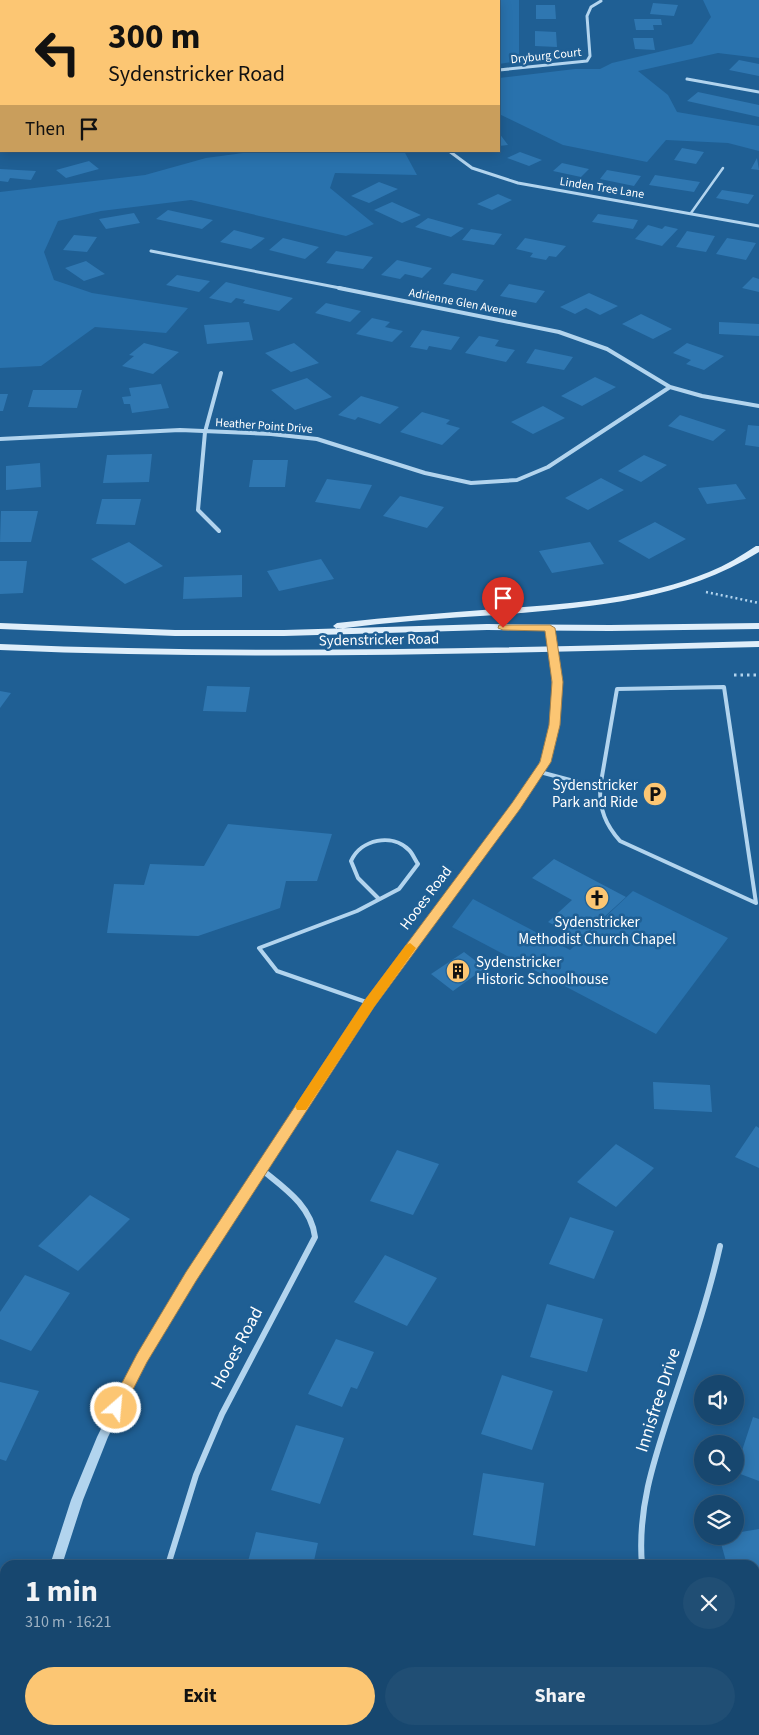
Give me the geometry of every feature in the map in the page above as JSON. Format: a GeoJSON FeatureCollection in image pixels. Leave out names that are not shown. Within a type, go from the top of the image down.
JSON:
{"type":"FeatureCollection","features":[{"type":"Feature","properties":{"kind":"main road"},"geometry":{"type":"LineString","coordinates":[[284,634],[369,622],[515,611],[632,597],[670,588],[708,575],[742,560],[759,548]]}},
{"type":"Feature","properties":{"kind":"main road","name":"Sydenstricker Road"},"geometry":{"type":"LineString","coordinates":[[0,626],[175,633],[284,634],[488,627],[759,626]]}},
{"type":"Feature","properties":{"kind":"main road","name":"Sydenstricker Road"},"geometry":{"type":"LineString","coordinates":[[0,647],[126,653],[262,655],[759,644]]}},
{"type":"Feature","properties":{"kind":"street","name":"Dryburg Court"},"geometry":{"type":"LineString","coordinates":[[500,70],[587,61],[590,56],[587,16],[590,7],[600,1]]}},
{"type":"Feature","properties":{"kind":"street"},"geometry":{"type":"LineString","coordinates":[[687,79],[759,92]]}},
{"type":"Feature","properties":{"kind":"street","name":"Linden Tree Lane"},"geometry":{"type":"LineString","coordinates":[[450,152],[474,169],[518,184],[759,226]]}},
{"type":"Feature","properties":{"kind":"street","name":"Adrienne Glen Avenue"},"geometry":{"type":"LineString","coordinates":[[150,251],[559,332],[607,349],[670,387],[702,396],[759,406]]}},
{"type":"Feature","properties":{"kind":"street"},"geometry":{"type":"LineString","coordinates":[[219,531],[198,510],[205,432],[221,373]]}},
{"type":"Feature","properties":{"kind":"street","name":"Heather Point Drive"},"geometry":{"type":"LineString","coordinates":[[0,439],[180,430],[271,434],[317,439],[426,473],[471,483],[517,480],[548,467],[670,387]]}},
{"type":"Feature","properties":{"kind":"street","name":"Hooes Road"},"geometry":{"type":"LineString","coordinates":[[58,1560],[85,1478],[122,1395],[166,1316],[369,1003],[540,772],[549,752],[554,725],[558,682],[550,628]]}},
{"type":"Feature","properties":{"kind":"street","name":"Hooes Road"},"geometry":{"type":"LineString","coordinates":[[170,1560],[196,1475],[222,1414],[315,1237],[315,1227],[306,1211],[261,1169]]}},
{"type":"Feature","properties":{"kind":"street","name":"Innisfree Drive"},"geometry":{"type":"LineString","coordinates":[[641,1560],[639,1543],[644,1490],[711,1287],[720,1246]]}},
{"type":"Feature","properties":{"kind":"lane"},"geometry":{"type":"LineString","coordinates":[[691,213],[723,168]]}},
{"type":"Feature","properties":{"kind":"lane"},"geometry":{"type":"LineString","coordinates":[[724,687],[756,903],[620,841],[606,826],[600,809],[600,788],[617,689],[724,687]]}},
{"type":"Feature","properties":{"kind":"lane"},"geometry":{"type":"LineString","coordinates":[[540,772],[600,788]]}},
{"type":"Feature","properties":{"kind":"lane"},"geometry":{"type":"LineString","coordinates":[[369,1003],[277,971],[259,948],[357,911],[379,900],[399,889],[418,864],[414,853],[406,846],[391,840],[377,840],[363,846],[353,854],[350,862],[353,870],[379,900]]}},
{"type":"Feature","properties":{"kind":"path"},"geometry":{"type":"LineString","coordinates":[[705,591],[759,603]]}},
{"type":"Feature","properties":{"kind":"path"},"geometry":{"type":"LineString","coordinates":[[734,674],[759,675]]}},
{"type":"Feature","properties":{"kind":"shaded area"},"geometry":{"type":"Polygon","coordinates":[[[500,0],[519,0],[519,61],[500,64],[500,0]]]}},
{"type":"Feature","properties":{"kind":"shaded area"},"geometry":{"type":"Polygon","coordinates":[[[703,0],[759,0],[759,58],[718,53],[638,71],[668,95],[677,112],[759,126],[759,151],[728,143],[666,140],[647,162],[563,145],[500,114],[500,78],[575,69],[600,69],[612,63],[692,44],[711,17],[703,0]]]}},
{"type":"Feature","properties":{"kind":"shaded area"},"geometry":{"type":"Polygon","coordinates":[[[250,152],[405,152],[417,175],[335,173],[330,188],[374,224],[346,236],[191,200],[101,211],[58,221],[44,252],[54,280],[92,293],[188,308],[166,333],[95,327],[41,366],[0,368],[0,192],[145,175],[206,158],[250,152]]]}},
{"type":"Feature","properties":{"kind":"shaded area"},"geometry":{"type":"Polygon","coordinates":[[[633,891],[728,938],[656,1034],[452,927],[473,899],[570,950],[633,891]]]}},
{"type":"Feature","properties":{"kind":"building"},"geometry":{"type":"Polygon","coordinates":[[[653,3],[678,5],[674,16],[650,14],[653,3]]]}},
{"type":"Feature","properties":{"kind":"building"},"geometry":{"type":"Polygon","coordinates":[[[536,5],[555,5],[556,19],[536,19],[536,5]]]}},
{"type":"Feature","properties":{"kind":"building"},"geometry":{"type":"Polygon","coordinates":[[[634,19],[661,19],[662,25],[653,25],[654,30],[636,30],[634,19]]]}},
{"type":"Feature","properties":{"kind":"building"},"geometry":{"type":"Polygon","coordinates":[[[535,31],[556,32],[557,47],[535,46],[535,31]]]}},
{"type":"Feature","properties":{"kind":"building"},"geometry":{"type":"Polygon","coordinates":[[[633,38],[653,38],[655,50],[635,49],[633,38]]]}},
{"type":"Feature","properties":{"kind":"building"},"geometry":{"type":"Polygon","coordinates":[[[739,60],[759,64],[759,76],[729,70],[739,60]]]}},
{"type":"Feature","properties":{"kind":"building"},"geometry":{"type":"Polygon","coordinates":[[[698,92],[759,105],[759,117],[687,101],[698,92]]]}},
{"type":"Feature","properties":{"kind":"building"},"geometry":{"type":"Polygon","coordinates":[[[500,134],[508,145],[500,146],[500,134]]]}},
{"type":"Feature","properties":{"kind":"building"},"geometry":{"type":"Polygon","coordinates":[[[682,148],[704,152],[696,164],[674,160],[682,148]]]}},
{"type":"Feature","properties":{"kind":"building"},"geometry":{"type":"Polygon","coordinates":[[[520,152],[542,160],[529,166],[507,158],[520,152]]]}},
{"type":"Feature","properties":{"kind":"building"},"geometry":{"type":"Polygon","coordinates":[[[757,158],[759,170],[751,169],[757,158]]]}},
{"type":"Feature","properties":{"kind":"building"},"geometry":{"type":"Polygon","coordinates":[[[89,161],[99,169],[66,178],[56,170],[89,161]]]}},
{"type":"Feature","properties":{"kind":"building"},"geometry":{"type":"Polygon","coordinates":[[[562,163],[589,169],[581,177],[553,171],[562,163]]]}},
{"type":"Feature","properties":{"kind":"building"},"geometry":{"type":"Polygon","coordinates":[[[0,169],[36,171],[31,180],[10,178],[8,182],[0,181],[0,169]]]}},
{"type":"Feature","properties":{"kind":"building"},"geometry":{"type":"Polygon","coordinates":[[[607,170],[641,176],[634,186],[600,179],[607,170]]]}},
{"type":"Feature","properties":{"kind":"building"},"geometry":{"type":"Polygon","coordinates":[[[655,175],[700,182],[694,192],[649,185],[655,175]]]}},
{"type":"Feature","properties":{"kind":"building"},"geometry":{"type":"Polygon","coordinates":[[[379,182],[398,189],[369,203],[351,196],[379,182]]]}},
{"type":"Feature","properties":{"kind":"building"},"geometry":{"type":"Polygon","coordinates":[[[722,190],[754,195],[748,204],[716,198],[722,190]]]}},
{"type":"Feature","properties":{"kind":"building"},"geometry":{"type":"Polygon","coordinates":[[[498,194],[512,200],[492,210],[477,204],[498,194]]]}},
{"type":"Feature","properties":{"kind":"building"},"geometry":{"type":"Polygon","coordinates":[[[392,202],[421,215],[402,223],[374,210],[392,202]]]}},
{"type":"Feature","properties":{"kind":"building"},"geometry":{"type":"Polygon","coordinates":[[[168,210],[213,220],[202,229],[156,219],[168,210]]]}},
{"type":"Feature","properties":{"kind":"building"},"geometry":{"type":"Polygon","coordinates":[[[134,213],[140,223],[106,229],[99,219],[134,213]]]}},
{"type":"Feature","properties":{"kind":"building"},"geometry":{"type":"Polygon","coordinates":[[[598,214],[638,220],[633,229],[592,222],[598,214]]]}},
{"type":"Feature","properties":{"kind":"building"},"geometry":{"type":"Polygon","coordinates":[[[428,218],[464,228],[451,237],[415,227],[428,218]]]}},
{"type":"Feature","properties":{"kind":"building"},"geometry":{"type":"Polygon","coordinates":[[[648,225],[662,229],[665,226],[678,229],[662,246],[635,239],[648,225]]]}},
{"type":"Feature","properties":{"kind":"building"},"geometry":{"type":"Polygon","coordinates":[[[471,229],[502,234],[494,245],[462,240],[471,229]]]}},
{"type":"Feature","properties":{"kind":"building"},"geometry":{"type":"Polygon","coordinates":[[[234,230],[265,238],[251,249],[220,242],[234,230]]]}},
{"type":"Feature","properties":{"kind":"building"},"geometry":{"type":"Polygon","coordinates":[[[687,231],[715,236],[706,252],[676,247],[687,231]]]}},
{"type":"Feature","properties":{"kind":"building"},"geometry":{"type":"Polygon","coordinates":[[[74,235],[97,237],[87,252],[63,250],[74,235]]]}},
{"type":"Feature","properties":{"kind":"building"},"geometry":{"type":"Polygon","coordinates":[[[283,238],[319,247],[305,259],[269,250],[283,238]]]}},
{"type":"Feature","properties":{"kind":"building"},"geometry":{"type":"Polygon","coordinates":[[[525,238],[566,246],[556,257],[549,256],[546,260],[530,257],[533,253],[516,249],[525,238]]]}},
{"type":"Feature","properties":{"kind":"building"},"geometry":{"type":"Polygon","coordinates":[[[727,238],[756,243],[746,260],[716,254],[727,238]]]}},
{"type":"Feature","properties":{"kind":"building"},"geometry":{"type":"Polygon","coordinates":[[[336,251],[373,257],[363,269],[326,263],[336,251]]]}},
{"type":"Feature","properties":{"kind":"building"},"geometry":{"type":"Polygon","coordinates":[[[397,260],[432,268],[422,278],[405,274],[400,279],[381,275],[397,260]]]}},
{"type":"Feature","properties":{"kind":"building"},"geometry":{"type":"Polygon","coordinates":[[[86,261],[105,274],[84,281],[65,268],[86,261]]]}},
{"type":"Feature","properties":{"kind":"building"},"geometry":{"type":"Polygon","coordinates":[[[452,273],[484,280],[476,291],[443,284],[452,273]]]}},
{"type":"Feature","properties":{"kind":"building"},"geometry":{"type":"Polygon","coordinates":[[[177,275],[210,281],[199,292],[166,285],[177,275]]]}},
{"type":"Feature","properties":{"kind":"building"},"geometry":{"type":"Polygon","coordinates":[[[753,277],[759,279],[759,292],[742,288],[753,277]]]}},
{"type":"Feature","properties":{"kind":"building"},"geometry":{"type":"Polygon","coordinates":[[[226,282],[293,298],[279,311],[243,303],[245,300],[236,298],[231,303],[209,298],[226,282]]]}},
{"type":"Feature","properties":{"kind":"building"},"geometry":{"type":"Polygon","coordinates":[[[509,284],[545,291],[536,303],[500,296],[509,284]]]}},
{"type":"Feature","properties":{"kind":"building"},"geometry":{"type":"Polygon","coordinates":[[[589,293],[618,306],[600,315],[586,308],[575,314],[560,307],[589,293]]]}},
{"type":"Feature","properties":{"kind":"building"},"geometry":{"type":"Polygon","coordinates":[[[326,303],[361,311],[350,322],[315,313],[326,303]]]}},
{"type":"Feature","properties":{"kind":"building"},"geometry":{"type":"Polygon","coordinates":[[[641,314],[672,329],[653,339],[622,324],[641,314]]]}},
{"type":"Feature","properties":{"kind":"building"},"geometry":{"type":"Polygon","coordinates":[[[372,318],[390,322],[385,327],[403,331],[392,342],[356,334],[372,318]]]}},
{"type":"Feature","properties":{"kind":"building"},"geometry":{"type":"Polygon","coordinates":[[[249,322],[253,340],[207,344],[204,325],[249,322]]]}},
{"type":"Feature","properties":{"kind":"building"},"geometry":{"type":"Polygon","coordinates":[[[719,322],[759,324],[759,336],[719,334],[719,322]]]}},
{"type":"Feature","properties":{"kind":"building"},"geometry":{"type":"Polygon","coordinates":[[[422,330],[460,337],[451,350],[429,346],[427,350],[410,347],[422,330]]]}},
{"type":"Feature","properties":{"kind":"building"},"geometry":{"type":"Polygon","coordinates":[[[479,336],[499,340],[495,346],[515,350],[506,362],[465,353],[479,336]]]}},
{"type":"Feature","properties":{"kind":"building"},"geometry":{"type":"Polygon","coordinates":[[[144,343],[179,352],[153,374],[122,366],[134,356],[129,355],[144,343]]]}},
{"type":"Feature","properties":{"kind":"building"},"geometry":{"type":"Polygon","coordinates":[[[294,343],[319,363],[291,372],[265,353],[294,343]]]}},
{"type":"Feature","properties":{"kind":"building"},"geometry":{"type":"Polygon","coordinates":[[[687,343],[724,356],[704,370],[686,364],[691,360],[673,353],[687,343]]]}},
{"type":"Feature","properties":{"kind":"building"},"geometry":{"type":"Polygon","coordinates":[[[535,349],[573,357],[564,370],[526,363],[535,349]]]}},
{"type":"Feature","properties":{"kind":"building"},"geometry":{"type":"Polygon","coordinates":[[[595,377],[616,387],[582,406],[561,396],[595,377]]]}},
{"type":"Feature","properties":{"kind":"building"},"geometry":{"type":"Polygon","coordinates":[[[307,378],[332,397],[295,410],[271,390],[307,378]]]}},
{"type":"Feature","properties":{"kind":"building"},"geometry":{"type":"Polygon","coordinates":[[[161,384],[169,408],[132,413],[130,404],[124,404],[122,397],[131,396],[129,388],[161,384]]]}},
{"type":"Feature","properties":{"kind":"building"},"geometry":{"type":"Polygon","coordinates":[[[33,390],[82,390],[77,408],[28,407],[33,390]]]}},
{"type":"Feature","properties":{"kind":"building"},"geometry":{"type":"Polygon","coordinates":[[[0,394],[8,394],[3,411],[0,411],[0,394]]]}},
{"type":"Feature","properties":{"kind":"building"},"geometry":{"type":"Polygon","coordinates":[[[361,396],[399,407],[380,424],[358,417],[355,420],[338,415],[361,396]]]}},
{"type":"Feature","properties":{"kind":"building"},"geometry":{"type":"Polygon","coordinates":[[[543,406],[565,418],[533,434],[511,422],[543,406]]]}},
{"type":"Feature","properties":{"kind":"building"},"geometry":{"type":"Polygon","coordinates":[[[422,412],[450,420],[446,424],[460,428],[442,445],[400,432],[422,412]]]}},
{"type":"Feature","properties":{"kind":"building"},"geometry":{"type":"Polygon","coordinates":[[[680,415],[726,430],[713,441],[668,426],[680,415]]]}},
{"type":"Feature","properties":{"kind":"building"},"geometry":{"type":"Polygon","coordinates":[[[748,425],[759,426],[759,447],[745,445],[748,425]]]}},
{"type":"Feature","properties":{"kind":"building"},"geometry":{"type":"Polygon","coordinates":[[[152,454],[149,482],[103,483],[107,455],[152,454]]]}},
{"type":"Feature","properties":{"kind":"building"},"geometry":{"type":"Polygon","coordinates":[[[644,455],[667,465],[641,482],[618,471],[644,455]]]}},
{"type":"Feature","properties":{"kind":"building"},"geometry":{"type":"Polygon","coordinates":[[[253,460],[288,460],[285,487],[249,487],[253,460]]]}},
{"type":"Feature","properties":{"kind":"building"},"geometry":{"type":"Polygon","coordinates":[[[40,463],[41,487],[6,490],[6,466],[40,463]]]}},
{"type":"Feature","properties":{"kind":"building"},"geometry":{"type":"Polygon","coordinates":[[[601,478],[624,490],[588,510],[565,498],[601,478]]]}},
{"type":"Feature","properties":{"kind":"building"},"geometry":{"type":"Polygon","coordinates":[[[327,479],[372,485],[360,509],[315,502],[327,479]]]}},
{"type":"Feature","properties":{"kind":"building"},"geometry":{"type":"Polygon","coordinates":[[[736,484],[746,499],[707,504],[698,488],[736,484]]]}},
{"type":"Feature","properties":{"kind":"building"},"geometry":{"type":"Polygon","coordinates":[[[400,496],[444,507],[427,528],[383,516],[400,496]]]}},
{"type":"Feature","properties":{"kind":"building"},"geometry":{"type":"Polygon","coordinates":[[[102,499],[141,499],[135,525],[96,524],[102,499]]]}},
{"type":"Feature","properties":{"kind":"building"},"geometry":{"type":"Polygon","coordinates":[[[1,511],[38,511],[31,542],[0,542],[1,511]]]}},
{"type":"Feature","properties":{"kind":"building"},"geometry":{"type":"Polygon","coordinates":[[[655,522],[686,539],[649,559],[618,541],[655,522]]]}},
{"type":"Feature","properties":{"kind":"building"},"geometry":{"type":"Polygon","coordinates":[[[129,542],[163,566],[125,584],[91,559],[129,542]]]}},
{"type":"Feature","properties":{"kind":"building"},"geometry":{"type":"Polygon","coordinates":[[[590,542],[604,564],[552,573],[539,551],[590,542]]]}},
{"type":"Feature","properties":{"kind":"building"},"geometry":{"type":"Polygon","coordinates":[[[321,559],[334,579],[279,591],[267,571],[321,559]]]}},
{"type":"Feature","properties":{"kind":"building"},"geometry":{"type":"Polygon","coordinates":[[[0,561],[27,561],[23,593],[0,594],[0,561]]]}},
{"type":"Feature","properties":{"kind":"building"},"geometry":{"type":"Polygon","coordinates":[[[242,575],[242,597],[183,599],[184,577],[242,575]]]}},
{"type":"Feature","properties":{"kind":"building"},"geometry":{"type":"Polygon","coordinates":[[[207,686],[250,687],[246,712],[203,711],[207,686]]]}},
{"type":"Feature","properties":{"kind":"building"},"geometry":{"type":"Polygon","coordinates":[[[0,691],[11,693],[0,708],[0,691]]]}},
{"type":"Feature","properties":{"kind":"building"},"geometry":{"type":"Polygon","coordinates":[[[228,824],[332,834],[317,881],[286,881],[280,908],[198,936],[107,933],[114,884],[144,885],[150,864],[204,866],[228,824]]]}},
{"type":"Feature","properties":{"kind":"building","name":"Sydenstricker Methodist Church Chapel"},"geometry":{"type":"Polygon","coordinates":[[[554,859],[626,897],[580,939],[548,922],[572,900],[532,878],[554,859]]]}},
{"type":"Feature","properties":{"kind":"building","name":"Sydenstricker Historic Schoolhouse"},"geometry":{"type":"Polygon","coordinates":[[[464,952],[485,968],[453,991],[431,974],[464,952]]]}},
{"type":"Feature","properties":{"kind":"building"},"geometry":{"type":"Polygon","coordinates":[[[653,1082],[710,1085],[712,1112],[654,1109],[653,1082]]]}},
{"type":"Feature","properties":{"kind":"building"},"geometry":{"type":"Polygon","coordinates":[[[756,1126],[759,1128],[759,1168],[735,1157],[756,1126]]]}},
{"type":"Feature","properties":{"kind":"building"},"geometry":{"type":"Polygon","coordinates":[[[616,1144],[654,1168],[616,1207],[577,1182],[616,1144]]]}},
{"type":"Feature","properties":{"kind":"building"},"geometry":{"type":"Polygon","coordinates":[[[397,1150],[439,1164],[413,1215],[370,1201],[397,1150]]]}},
{"type":"Feature","properties":{"kind":"building"},"geometry":{"type":"Polygon","coordinates":[[[90,1195],[130,1219],[78,1271],[38,1246],[90,1195]]]}},
{"type":"Feature","properties":{"kind":"building"},"geometry":{"type":"Polygon","coordinates":[[[570,1217],[614,1231],[594,1279],[549,1264],[570,1217]]]}},
{"type":"Feature","properties":{"kind":"building"},"geometry":{"type":"Polygon","coordinates":[[[385,1255],[437,1278],[407,1326],[354,1302],[385,1255]]]}},
{"type":"Feature","properties":{"kind":"building"},"geometry":{"type":"Polygon","coordinates":[[[25,1275],[70,1293],[31,1351],[0,1339],[0,1312],[25,1275]]]}},
{"type":"Feature","properties":{"kind":"building"},"geometry":{"type":"Polygon","coordinates":[[[547,1304],[603,1319],[587,1372],[530,1357],[547,1304]]]}},
{"type":"Feature","properties":{"kind":"building"},"geometry":{"type":"Polygon","coordinates":[[[336,1339],[374,1352],[357,1389],[351,1387],[342,1407],[308,1394],[336,1339]]]}},
{"type":"Feature","properties":{"kind":"building"},"geometry":{"type":"Polygon","coordinates":[[[502,1375],[553,1391],[532,1450],[481,1434],[502,1375]]]}},
{"type":"Feature","properties":{"kind":"building"},"geometry":{"type":"Polygon","coordinates":[[[0,1382],[39,1391],[6,1461],[0,1459],[0,1382]]]}},
{"type":"Feature","properties":{"kind":"building"},"geometry":{"type":"Polygon","coordinates":[[[753,1417],[759,1419],[759,1481],[744,1475],[744,1444],[753,1417]]]}},
{"type":"Feature","properties":{"kind":"building"},"geometry":{"type":"Polygon","coordinates":[[[296,1425],[344,1438],[320,1504],[271,1490],[296,1425]]]}},
{"type":"Feature","properties":{"kind":"building"},"geometry":{"type":"Polygon","coordinates":[[[483,1473],[544,1483],[535,1546],[473,1535],[483,1473]]]}},
{"type":"Feature","properties":{"kind":"building"},"geometry":{"type":"Polygon","coordinates":[[[759,1529],[759,1560],[726,1560],[721,1545],[744,1545],[744,1532],[759,1529]]]}},
{"type":"Feature","properties":{"kind":"building"},"geometry":{"type":"Polygon","coordinates":[[[256,1532],[318,1543],[314,1560],[248,1560],[256,1532]]]}},
{"type":"Feature","properties":{"kind":"slow traffic"},"geometry":{"type":"LineString","coordinates":[[302,1106],[369,1003],[410,948]]}},
{"type":"Feature","properties":{"kind":"place","name":"Sydenstricker Park and Ride"},"geometry":{"type":"Point","coordinates":[655,794]}},
{"type":"Feature","properties":{"kind":"place","name":"Sydenstricker Methodist Church Chapel"},"geometry":{"type":"Point","coordinates":[597,898]}},
{"type":"Feature","properties":{"kind":"place","name":"Sydenstricker Historic Schoolhouse"},"geometry":{"type":"Point","coordinates":[458,971]}},
{"type":"Feature","properties":{"kind":"route"},"geometry":{"type":"LineString","coordinates":[[116,1408],[166,1316],[369,1003],[516,806],[545,762],[552,739],[558,682],[550,628],[503,628]]}}]}
